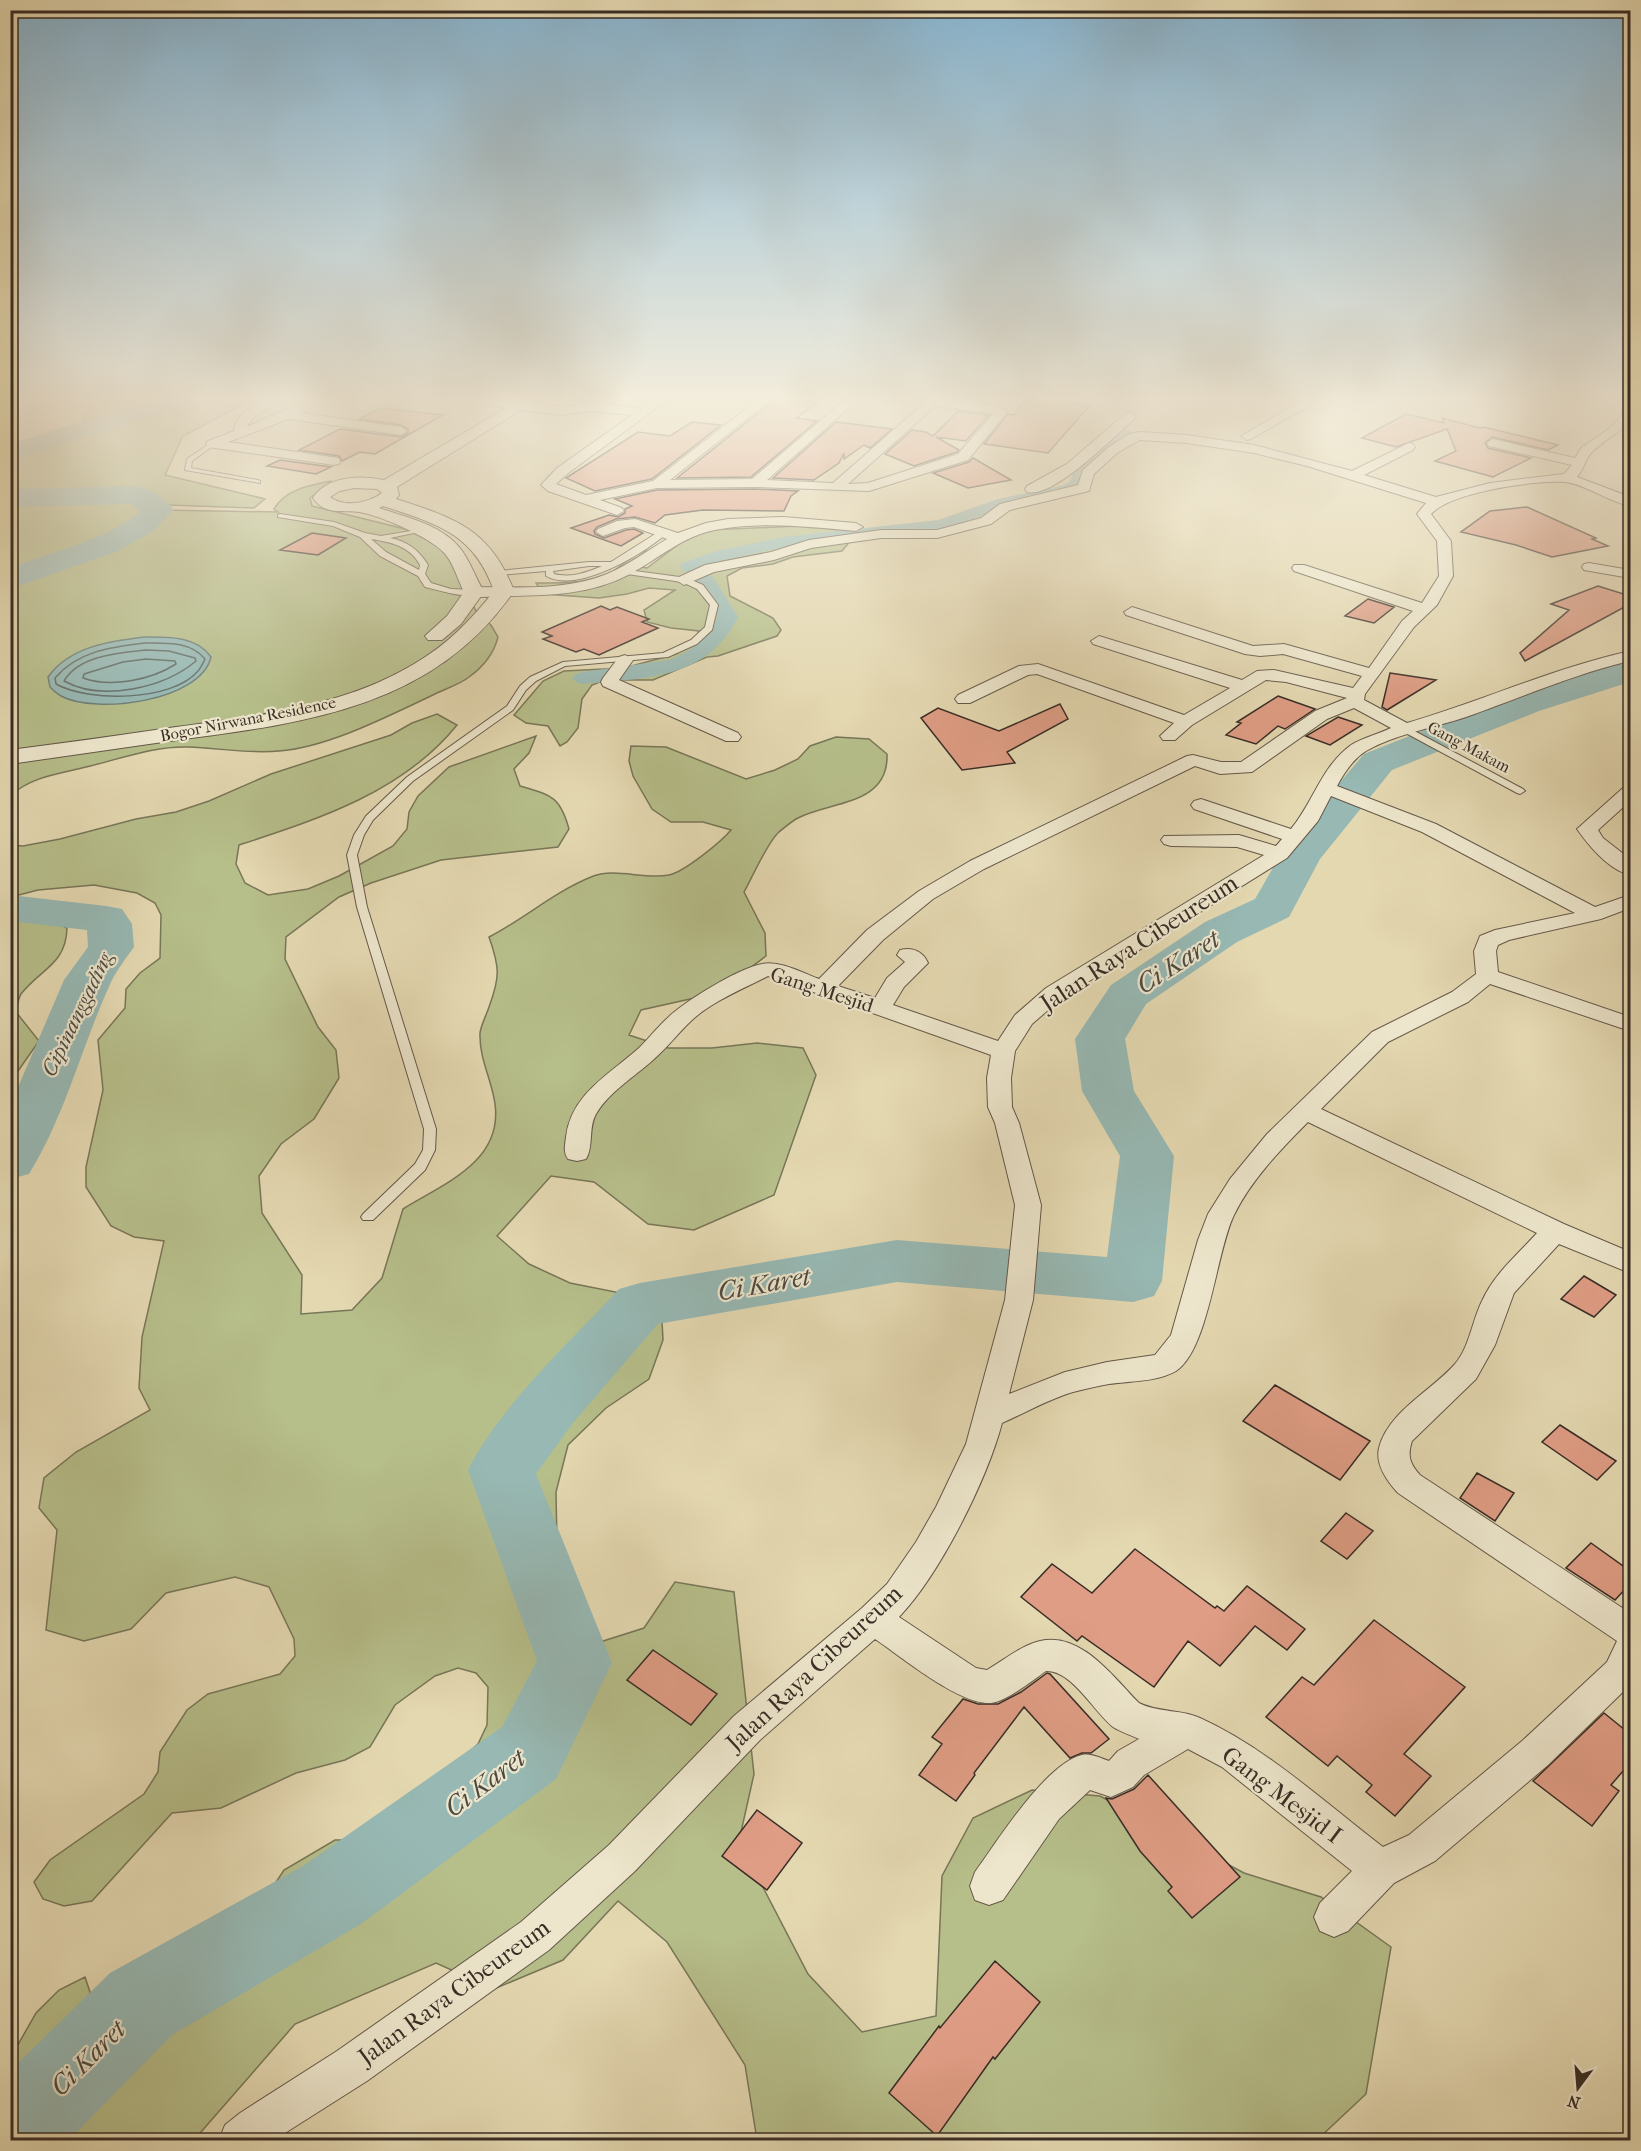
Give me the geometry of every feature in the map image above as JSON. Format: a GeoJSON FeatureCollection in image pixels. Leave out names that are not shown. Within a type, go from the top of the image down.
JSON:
{"type":"FeatureCollection","features":[{"type":"Feature","properties":{"kind":"street"},"geometry":{"type":"LineString","coordinates":[[321,498],[330,505],[360,507],[421,530],[450,548],[474,592],[502,582],[573,587],[599,581],[617,568],[678,538],[711,526],[738,523],[894,528],[940,520],[963,512]]}},
{"type":"Feature","properties":{"kind":"street"},"geometry":{"type":"LineString","coordinates":[[360,507],[375,498]]}},
{"type":"Feature","properties":{"kind":"street"},"geometry":{"type":"LineString","coordinates":[[396,498],[459,529],[482,546],[502,582]]}},
{"type":"Feature","properties":{"kind":"street"},"geometry":{"type":"LineString","coordinates":[[582,498],[617,511]]}},
{"type":"Feature","properties":{"kind":"street"},"geometry":{"type":"LineString","coordinates":[[587,500],[594,498]]}},
{"type":"Feature","properties":{"kind":"street"},"geometry":{"type":"LineString","coordinates":[[982,505],[1003,498]]}},
{"type":"Feature","properties":{"kind":"street"},"geometry":{"type":"LineString","coordinates":[[690,578],[710,568],[774,556],[797,546],[818,542],[880,534],[925,535],[986,521],[1005,507],[1041,498]]}},
{"type":"Feature","properties":{"kind":"street"},"geometry":{"type":"LineString","coordinates":[[1425,498],[1437,502]]}},
{"type":"Feature","properties":{"kind":"street"},"geometry":{"type":"LineString","coordinates":[[1180,749],[1220,768],[1245,768],[1321,715],[1356,698],[1408,624],[1432,602],[1446,576],[1444,541],[1424,514],[1427,508],[1448,498]]}},
{"type":"Feature","properties":{"kind":"street"},"geometry":{"type":"LineString","coordinates":[[603,532],[631,523],[678,538]]}},
{"type":"Feature","properties":{"kind":"street"},"geometry":{"type":"LineString","coordinates":[[1589,567],[1630,574]]}},
{"type":"Feature","properties":{"kind":"street"},"geometry":{"type":"LineString","coordinates":[[1299,568],[1424,609]]}},
{"type":"Feature","properties":{"kind":"street","name":"Bogor Nirwana Residence"},"geometry":{"type":"LineString","coordinates":[[10,757],[279,717],[380,689],[434,660],[468,633],[502,582]]}},
{"type":"Feature","properties":{"kind":"street","name":"Bogor Nirwana Residence"},"geometry":{"type":"LineString","coordinates":[[10,748],[204,720],[326,692],[364,678],[422,646],[446,629],[474,592]]}},
{"type":"Feature","properties":{"kind":"street"},"geometry":{"type":"LineString","coordinates":[[1132,612],[1251,651],[1263,653],[1270,649],[1284,649],[1373,674]]}},
{"type":"Feature","properties":{"kind":"street"},"geometry":{"type":"LineString","coordinates":[[1099,641],[1242,686]]}},
{"type":"Feature","properties":{"kind":"street","name":"Jalan Raya Cibeureum"},"geometry":{"type":"LineString","coordinates":[[240,2140],[352,2066],[535,1936],[622,1858],[747,1728],[874,1619],[899,1594],[928,1552],[968,1476],[981,1444],[1019,1300],[1028,1205],[1007,1123],[1000,1107],[999,1078],[1003,1051],[1023,1020],[1054,993],[1286,845],[1335,791],[1337,768],[1359,748],[1412,734],[1457,714],[1599,663],[1630,656]]}},
{"type":"Feature","properties":{"kind":"street"},"geometry":{"type":"LineString","coordinates":[[964,699],[1025,670],[1038,669],[1186,721]]}},
{"type":"Feature","properties":{"kind":"street"},"geometry":{"type":"LineString","coordinates":[[617,671],[732,737]]}},
{"type":"Feature","properties":{"kind":"street"},"geometry":{"type":"LineString","coordinates":[[824,987],[875,935],[926,895],[1180,749],[1186,721],[1257,676],[1271,674],[1356,698],[1412,734]]}},
{"type":"Feature","properties":{"kind":"street"},"geometry":{"type":"LineString","coordinates":[[1335,791],[1370,801],[1452,837],[1594,915]]}},
{"type":"Feature","properties":{"kind":"street"},"geometry":{"type":"LineString","coordinates":[[1630,792],[1587,830],[1596,842],[1630,869]]}},
{"type":"Feature","properties":{"kind":"street"},"geometry":{"type":"LineString","coordinates":[[1201,805],[1286,845]]}},
{"type":"Feature","properties":{"kind":"street"},"geometry":{"type":"LineString","coordinates":[[1171,840],[1239,841],[1286,845]]}},
{"type":"Feature","properties":{"kind":"street"},"geometry":{"type":"LineString","coordinates":[[1487,976],[1485,951],[1488,941],[1503,935],[1594,915],[1630,901]]}},
{"type":"Feature","properties":{"kind":"street"},"geometry":{"type":"LineString","coordinates":[[880,1008],[895,982],[917,963],[908,955]]}},
{"type":"Feature","properties":{"kind":"street","name":"Gang Mesjid"},"geometry":{"type":"LineString","coordinates":[[577,1153],[580,1124],[585,1111],[615,1078],[646,1054],[685,1014],[718,993],[766,969],[824,987],[1003,1051]]}},
{"type":"Feature","properties":{"kind":"street"},"geometry":{"type":"LineString","coordinates":[[1487,976],[1630,1024]]}},
{"type":"Feature","properties":{"kind":"street"},"geometry":{"type":"LineString","coordinates":[[989,1415],[1065,1383],[1107,1372],[1149,1368],[1165,1363],[1176,1352],[1185,1336],[1211,1240],[1221,1214],[1239,1185],[1276,1140],[1307,1112],[1380,1037],[1460,997],[1487,976]]}},
{"type":"Feature","properties":{"kind":"street"},"geometry":{"type":"LineString","coordinates":[[1307,1112],[1555,1231],[1630,1263]]}},
{"type":"Feature","properties":{"kind":"street"},"geometry":{"type":"LineString","coordinates":[[1555,1231],[1503,1287],[1495,1302],[1482,1345],[1467,1371],[1399,1435],[1394,1450],[1394,1461],[1399,1473],[1409,1484],[1630,1631]]}},
{"type":"Feature","properties":{"kind":"street","name":"Gang Mesjid I"},"geometry":{"type":"LineString","coordinates":[[874,1619],[969,1683],[991,1687],[1041,1656],[1059,1655],[1079,1667],[1126,1716],[1142,1723],[1186,1730],[1235,1755],[1380,1869]]}},
{"type":"Feature","properties":{"kind":"street"},"geometry":{"type":"LineString","coordinates":[[1334,1917],[1380,1869],[1422,1848],[1535,1753],[1619,1673],[1630,1650]]}},
{"type":"Feature","properties":{"kind":"street"},"geometry":{"type":"LineString","coordinates":[[989,1886],[1046,1806],[1081,1773],[1090,1772],[1111,1779],[1186,1730]]}},
{"type":"Feature","properties":{"kind":"lane"},"geometry":{"type":"LineString","coordinates":[[280,516],[334,524],[363,535],[399,542],[419,556],[424,565],[422,574]]}},
{"type":"Feature","properties":{"kind":"lane"},"geometry":{"type":"LineString","coordinates":[[382,537],[421,530]]}},
{"type":"Feature","properties":{"kind":"lane"},"geometry":{"type":"LineString","coordinates":[[549,569],[550,576],[572,578],[617,568],[630,555],[663,533]]}},
{"type":"Feature","properties":{"kind":"lane"},"geometry":{"type":"LineString","coordinates":[[363,535],[383,554],[422,574],[428,585],[435,589],[474,592]]}},
{"type":"Feature","properties":{"kind":"lane"},"geometry":{"type":"LineString","coordinates":[[368,1217],[420,1167],[429,1150],[430,1129],[362,907],[352,855],[359,835],[369,818],[410,779],[510,708],[523,688],[533,679],[563,664],[581,661],[617,671],[665,655],[694,642],[709,628],[714,605],[690,578],[589,564],[549,569],[502,582]]}},
{"type":"Feature","properties":{"kind":"lane","name":"Gang Makam"},"geometry":{"type":"LineString","coordinates":[[1412,734],[1520,791]]}},
{"type":"Feature","properties":{"kind":"green space"},"geometry":{"type":"Polygon","coordinates":[[[10,498],[265,499],[254,508],[139,504],[147,517],[159,510],[278,512],[274,509],[283,498],[310,498],[312,506],[405,529],[442,550],[454,566],[478,615],[491,625],[498,637],[491,654],[479,669],[461,682],[378,721],[318,744],[267,752],[188,747],[162,749],[47,777],[28,784],[11,795],[11,582],[97,549],[11,574],[10,498]]]}},
{"type":"Feature","properties":{"kind":"green space"},"geometry":{"type":"Polygon","coordinates":[[[799,526],[846,529],[856,534],[842,551],[793,557],[773,564],[742,568],[727,576],[730,596],[773,618],[781,630],[777,636],[718,656],[707,657],[653,680],[605,680],[592,685],[582,699],[578,728],[567,742],[560,746],[548,726],[526,723],[514,715],[543,681],[564,671],[624,668],[676,654],[693,644],[699,631],[671,628],[647,622],[644,610],[675,590],[649,588],[599,598],[543,594],[536,583],[573,582],[601,577],[639,553],[650,550],[641,567],[647,568],[687,538],[708,530],[799,526]]]}},
{"type":"Feature","properties":{"kind":"green space"},"geometry":{"type":"Polygon","coordinates":[[[437,714],[457,725],[435,748],[385,786],[329,813],[239,845],[236,864],[245,883],[268,895],[308,889],[339,876],[393,846],[407,829],[409,812],[418,796],[449,767],[536,736],[529,753],[514,769],[520,786],[553,798],[562,810],[569,829],[558,847],[441,860],[371,883],[339,897],[286,937],[285,959],[318,1027],[336,1050],[339,1078],[314,1119],[281,1144],[259,1176],[262,1213],[302,1275],[301,1314],[352,1310],[382,1278],[403,1209],[467,1169],[490,1141],[495,1124],[495,1104],[480,1043],[482,1024],[497,980],[497,965],[489,937],[564,890],[591,877],[610,873],[659,876],[676,873],[702,856],[731,830],[703,822],[671,822],[652,809],[633,776],[629,761],[631,746],[666,747],[746,779],[775,770],[798,759],[810,746],[836,737],[869,739],[887,754],[885,771],[879,783],[856,799],[812,812],[786,826],[770,843],[744,892],[765,933],[766,956],[717,993],[641,1010],[629,1035],[668,1048],[712,1048],[757,1043],[803,1048],[816,1075],[774,1195],[694,1230],[648,1224],[594,1182],[551,1176],[497,1236],[529,1264],[570,1283],[661,1301],[663,1340],[649,1379],[606,1408],[568,1445],[556,1492],[558,1597],[581,1648],[644,1628],[675,1582],[734,1592],[754,1774],[739,1841],[808,1974],[862,2032],[936,2016],[942,1876],[973,1818],[1032,1790],[1100,1796],[1244,1873],[1321,1897],[1391,1947],[1366,2094],[1317,2140],[757,2140],[745,2065],[667,1942],[618,1901],[563,1960],[494,1989],[436,1963],[295,2024],[194,2140],[11,2140],[11,2057],[36,2013],[59,1990],[85,1977],[93,2001],[62,2057],[66,2086],[122,2062],[156,2012],[240,1972],[251,1920],[284,1870],[335,1840],[383,1840],[381,1853],[441,1776],[478,1744],[487,1725],[488,1687],[476,1673],[458,1668],[435,1676],[395,1705],[370,1747],[345,1760],[296,1773],[221,1808],[172,1813],[92,1901],[64,1906],[43,1899],[34,1882],[50,1860],[144,1794],[158,1772],[160,1752],[187,1710],[208,1694],[280,1674],[295,1656],[294,1639],[269,1587],[235,1577],[166,1593],[131,1629],[84,1641],[46,1630],[57,1530],[39,1508],[44,1478],[76,1452],[150,1410],[139,1388],[142,1337],[164,1241],[134,1237],[111,1226],[86,1187],[86,1167],[103,1090],[98,1040],[125,1008],[126,989],[140,973],[160,958],[161,915],[155,903],[137,893],[94,885],[38,890],[11,897],[10,845],[23,846],[60,839],[136,819],[176,812],[209,801],[271,774],[391,735],[412,723],[437,714]]]}},
{"type":"Feature","properties":{"kind":"green space"},"geometry":{"type":"Polygon","coordinates":[[[51,919],[67,928],[66,940],[57,959],[28,986],[19,998],[16,1012],[39,1041],[11,1081],[11,920],[51,919]]]}},
{"type":"Feature","properties":{"kind":"water"},"geometry":{"type":"Polygon","coordinates":[[[145,637],[190,641],[205,650],[211,657],[203,672],[188,684],[168,694],[145,700],[121,704],[77,702],[61,696],[50,687],[48,677],[68,658],[79,652],[105,643],[145,637]]]}},
{"type":"Feature","properties":{"kind":"building"},"geometry":{"type":"Polygon","coordinates":[[[790,498],[784,511],[703,510],[665,515],[655,523],[635,517],[616,519],[597,527],[594,531],[595,534],[604,538],[626,530],[634,529],[643,533],[621,546],[571,528],[609,515],[618,517],[625,513],[625,509],[632,506],[615,499],[790,498]]]}},
{"type":"Feature","properties":{"kind":"building"},"geometry":{"type":"Polygon","coordinates":[[[1527,507],[1596,538],[1592,539],[1608,546],[1552,557],[1516,545],[1461,532],[1490,511],[1527,507]]]}},
{"type":"Feature","properties":{"kind":"building"},"geometry":{"type":"Polygon","coordinates":[[[312,533],[346,538],[318,555],[280,550],[312,533]]]}},
{"type":"Feature","properties":{"kind":"building"},"geometry":{"type":"Polygon","coordinates":[[[1598,586],[1630,596],[1630,604],[1525,661],[1520,653],[1569,610],[1551,604],[1598,586]]]}},
{"type":"Feature","properties":{"kind":"building"},"geometry":{"type":"Polygon","coordinates":[[[1368,599],[1394,607],[1374,623],[1345,616],[1368,599]]]}},
{"type":"Feature","properties":{"kind":"building"},"geometry":{"type":"Polygon","coordinates":[[[601,606],[610,610],[617,607],[649,619],[642,622],[658,628],[599,655],[584,649],[576,652],[543,639],[552,636],[542,632],[601,606]]]}},
{"type":"Feature","properties":{"kind":"building"},"geometry":{"type":"Polygon","coordinates":[[[1390,673],[1436,680],[1387,710],[1382,707],[1390,673]]]}},
{"type":"Feature","properties":{"kind":"building"},"geometry":{"type":"Polygon","coordinates":[[[1278,696],[1315,709],[1285,729],[1278,726],[1256,744],[1226,735],[1241,723],[1237,722],[1278,696]]]}},
{"type":"Feature","properties":{"kind":"building"},"geometry":{"type":"Polygon","coordinates":[[[1060,704],[1068,719],[1007,752],[1015,763],[962,770],[921,718],[938,708],[999,731],[1060,704]]]}},
{"type":"Feature","properties":{"kind":"building"},"geometry":{"type":"Polygon","coordinates":[[[1338,717],[1362,725],[1330,745],[1306,736],[1338,717]]]}},
{"type":"Feature","properties":{"kind":"building"},"geometry":{"type":"Polygon","coordinates":[[[1584,1276],[1616,1295],[1594,1317],[1561,1299],[1584,1276]]]}},
{"type":"Feature","properties":{"kind":"building"},"geometry":{"type":"Polygon","coordinates":[[[1275,1385],[1370,1441],[1340,1480],[1243,1421],[1275,1385]]]}},
{"type":"Feature","properties":{"kind":"building"},"geometry":{"type":"Polygon","coordinates":[[[1560,1425],[1616,1461],[1597,1480],[1542,1442],[1560,1425]]]}},
{"type":"Feature","properties":{"kind":"building"},"geometry":{"type":"Polygon","coordinates":[[[1477,1473],[1514,1493],[1495,1521],[1460,1498],[1477,1473]]]}},
{"type":"Feature","properties":{"kind":"building"},"geometry":{"type":"Polygon","coordinates":[[[1346,1513],[1373,1531],[1347,1559],[1321,1541],[1346,1513]]]}},
{"type":"Feature","properties":{"kind":"building"},"geometry":{"type":"Polygon","coordinates":[[[1591,1543],[1630,1571],[1630,1584],[1615,1600],[1566,1568],[1591,1543]]]}},
{"type":"Feature","properties":{"kind":"building"},"geometry":{"type":"Polygon","coordinates":[[[1135,1549],[1215,1608],[1217,1606],[1224,1611],[1247,1586],[1305,1629],[1287,1650],[1255,1626],[1220,1666],[1188,1641],[1154,1687],[1082,1636],[1077,1641],[1021,1597],[1052,1564],[1092,1593],[1135,1549]]]}},
{"type":"Feature","properties":{"kind":"building"},"geometry":{"type":"Polygon","coordinates":[[[1374,1620],[1465,1687],[1404,1754],[1431,1776],[1395,1816],[1366,1792],[1372,1785],[1337,1756],[1328,1766],[1266,1717],[1302,1677],[1314,1685],[1374,1620]]]}},
{"type":"Feature","properties":{"kind":"building"},"geometry":{"type":"Polygon","coordinates":[[[653,1650],[717,1694],[691,1725],[627,1680],[653,1650]]]}},
{"type":"Feature","properties":{"kind":"building"},"geometry":{"type":"Polygon","coordinates":[[[1047,1673],[1109,1739],[1091,1753],[1082,1753],[1070,1758],[1024,1707],[974,1773],[975,1775],[956,1801],[919,1775],[942,1744],[932,1737],[963,1699],[978,1704],[998,1704],[1021,1692],[1047,1673]]]}},
{"type":"Feature","properties":{"kind":"building"},"geometry":{"type":"Polygon","coordinates":[[[1604,1713],[1630,1734],[1630,1763],[1611,1785],[1619,1791],[1592,1826],[1533,1781],[1604,1713]]]}},
{"type":"Feature","properties":{"kind":"building"},"geometry":{"type":"Polygon","coordinates":[[[1148,1775],[1240,1877],[1192,1918],[1168,1891],[1172,1887],[1140,1851],[1106,1798],[1112,1799],[1134,1789],[1148,1775]]]}},
{"type":"Feature","properties":{"kind":"building"},"geometry":{"type":"Polygon","coordinates":[[[757,1810],[802,1843],[767,1890],[722,1856],[757,1810]]]}},
{"type":"Feature","properties":{"kind":"building"},"geometry":{"type":"Polygon","coordinates":[[[995,1961],[1040,2002],[995,2059],[993,2057],[937,2136],[889,2093],[939,2026],[940,2028],[995,1961]]]}},
{"type":"Feature","properties":{"kind":"waterway","name":"Cipinanggading"},"geometry":{"type":"LineString","coordinates":[[10,580],[125,536],[159,510],[142,498]]}},
{"type":"Feature","properties":{"kind":"waterway"},"geometry":{"type":"LineString","coordinates":[[583,678],[627,674],[677,664],[690,659],[709,645],[728,617],[706,581],[689,567],[723,555],[784,542],[940,525],[1004,503],[1025,498]]}},
{"type":"Feature","properties":{"kind":"waterway","name":"Ci Karet"},"geometry":{"type":"LineString","coordinates":[[10,2136],[141,2004],[332,1895],[529,1753],[575,1663],[501,1470],[549,1406],[640,1305],[897,1261],[1133,1281],[1147,1156],[1108,1091],[1100,1039],[1128,995],[1221,932],[1273,908],[1300,856],[1378,762],[1526,703],[1630,671]]}},
{"type":"Feature","properties":{"kind":"waterway","name":"Cipinanggading"},"geometry":{"type":"LineString","coordinates":[[10,908],[106,919],[109,924],[111,947],[88,980],[27,1130],[10,1161]]}}]}
